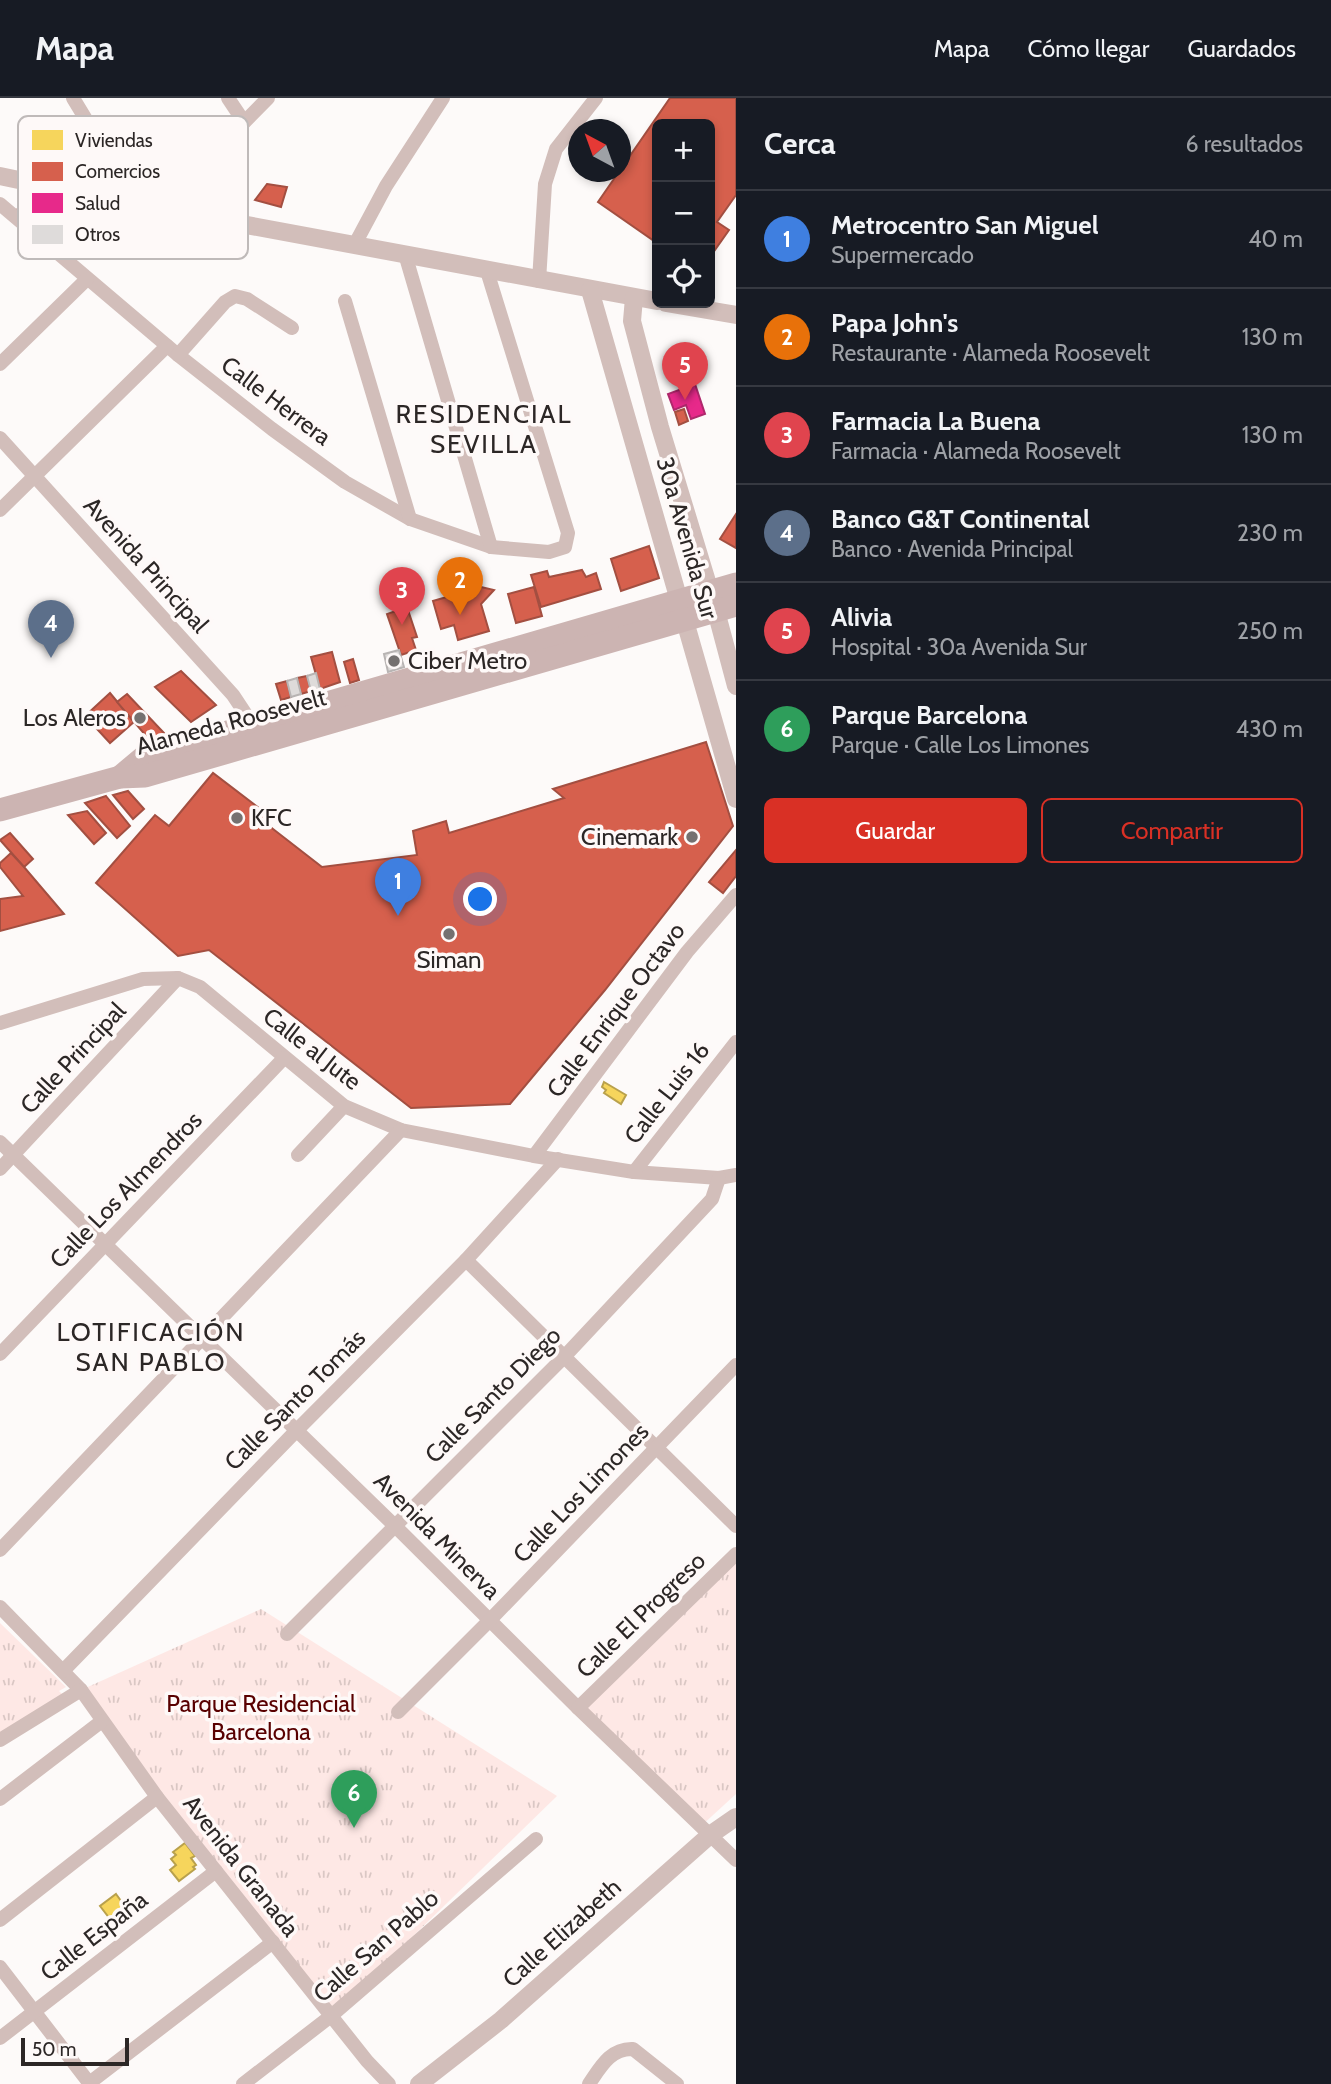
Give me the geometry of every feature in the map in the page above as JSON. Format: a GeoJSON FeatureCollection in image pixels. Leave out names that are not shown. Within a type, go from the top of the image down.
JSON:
{"type":"FeatureCollection","features":[{"type":"Feature","properties":{"kind":"highway","name":"Alameda Roosevelt"},"geometry":{"type":"LineString","coordinates":[[120,777],[145,756],[682,609],[721,602],[736,584]]}},
{"type":"Feature","properties":{"kind":"highway","name":"Alameda Roosevelt"},"geometry":{"type":"LineString","coordinates":[[120,777],[145,776],[682,609]]}},
{"type":"Feature","properties":{"kind":"highway"},"geometry":{"type":"LineString","coordinates":[[0,810],[120,777]]}},
{"type":"Feature","properties":{"kind":"street"},"geometry":{"type":"LineString","coordinates":[[73,98],[84,116]]}},
{"type":"Feature","properties":{"kind":"street"},"geometry":{"type":"LineString","coordinates":[[228,98],[240,116]]}},
{"type":"Feature","properties":{"kind":"street"},"geometry":{"type":"LineString","coordinates":[[248,118],[268,98]]}},
{"type":"Feature","properties":{"kind":"street"},"geometry":{"type":"LineString","coordinates":[[355,244],[386,186],[443,98]]}},
{"type":"Feature","properties":{"kind":"street"},"geometry":{"type":"LineString","coordinates":[[539,281],[544,184],[556,149],[596,98]]}},
{"type":"Feature","properties":{"kind":"street","name":"Calle Herrera"},"geometry":{"type":"LineString","coordinates":[[3,212],[18,224]]}},
{"type":"Feature","properties":{"kind":"street"},"geometry":{"type":"LineString","coordinates":[[248,225],[652,301]]}},
{"type":"Feature","properties":{"kind":"street"},"geometry":{"type":"LineString","coordinates":[[405,254],[491,547]]}},
{"type":"Feature","properties":{"kind":"street","name":"Calle Herrera"},"geometry":{"type":"LineString","coordinates":[[62,259],[272,429],[345,482],[410,519],[491,547],[549,552],[565,547],[568,533],[487,271]]}},
{"type":"Feature","properties":{"kind":"street"},"geometry":{"type":"LineString","coordinates":[[0,364],[87,279]]}},
{"type":"Feature","properties":{"kind":"street","name":"30a Avenida Sur"},"geometry":{"type":"LineString","coordinates":[[590,290],[735,794]]}},
{"type":"Feature","properties":{"kind":"street"},"geometry":{"type":"LineString","coordinates":[[0,510],[225,302],[235,296],[247,299],[292,328]]}},
{"type":"Feature","properties":{"kind":"street","name":"30a Avenida Sur"},"geometry":{"type":"LineString","coordinates":[[634,298],[632,321],[656,414],[721,602],[736,686]]}},
{"type":"Feature","properties":{"kind":"street"},"geometry":{"type":"LineString","coordinates":[[345,301],[410,519]]}},
{"type":"Feature","properties":{"kind":"street"},"geometry":{"type":"LineString","coordinates":[[695,308],[736,315]]}},
{"type":"Feature","properties":{"kind":"street","name":"Avenida Principal"},"geometry":{"type":"LineString","coordinates":[[0,438],[233,695],[253,725]]}},
{"type":"Feature","properties":{"kind":"street","name":"Calle Enrique Octavo"},"geometry":{"type":"LineString","coordinates":[[534,1156],[687,952],[736,895]]}},
{"type":"Feature","properties":{"kind":"street","name":"Calle al Jute"},"geometry":{"type":"LineString","coordinates":[[0,1023],[143,979],[178,978],[200,987],[344,1106],[401,1130],[634,1172],[719,1178],[736,1175]]}},
{"type":"Feature","properties":{"kind":"street","name":"Calle Principal"},"geometry":{"type":"LineString","coordinates":[[0,1169],[178,978]]}},
{"type":"Feature","properties":{"kind":"street","name":"Calle Luis 16"},"geometry":{"type":"LineString","coordinates":[[634,1172],[736,1042]]}},
{"type":"Feature","properties":{"kind":"street","name":"Calle Los Almendros"},"geometry":{"type":"LineString","coordinates":[[0,1354],[284,1058]]}},
{"type":"Feature","properties":{"kind":"street"},"geometry":{"type":"LineString","coordinates":[[298,1155],[344,1106]]}},
{"type":"Feature","properties":{"kind":"street"},"geometry":{"type":"LineString","coordinates":[[0,1550],[401,1130]]}},
{"type":"Feature","properties":{"kind":"street","name":"Avenida Minerva"},"geometry":{"type":"LineString","coordinates":[[0,1142],[395,1526],[578,1709],[736,1860]]}},
{"type":"Feature","properties":{"kind":"street","name":"Calle Santo Tomás"},"geometry":{"type":"LineString","coordinates":[[63,1671],[466,1260],[558,1159]]}},
{"type":"Feature","properties":{"kind":"street","name":"Calle Santo Diego"},"geometry":{"type":"LineString","coordinates":[[287,1634],[564,1357],[712,1199],[719,1178]]}},
{"type":"Feature","properties":{"kind":"street"},"geometry":{"type":"LineString","coordinates":[[466,1260],[736,1525]]}},
{"type":"Feature","properties":{"kind":"street","name":"Calle Los Limones"},"geometry":{"type":"LineString","coordinates":[[397,1712],[736,1365]]}},
{"type":"Feature","properties":{"kind":"street","name":"Calle El Progreso"},"geometry":{"type":"LineString","coordinates":[[578,1709],[736,1554]]}},
{"type":"Feature","properties":{"kind":"street","name":"Avenida Granada"},"geometry":{"type":"LineString","coordinates":[[0,1606],[81,1690],[157,1797],[367,2061],[389,2084]]}},
{"type":"Feature","properties":{"kind":"street"},"geometry":{"type":"LineString","coordinates":[[0,1740],[81,1690]]}},
{"type":"Feature","properties":{"kind":"street"},"geometry":{"type":"LineString","coordinates":[[0,1799],[102,1721]]}},
{"type":"Feature","properties":{"kind":"street"},"geometry":{"type":"LineString","coordinates":[[0,1920],[157,1797]]}},
{"type":"Feature","properties":{"kind":"street","name":"Calle Elizabeth"},"geometry":{"type":"LineString","coordinates":[[419,2084],[502,2020],[710,1835],[736,1817]]}},
{"type":"Feature","properties":{"kind":"street","name":"Calle San Pablo"},"geometry":{"type":"LineString","coordinates":[[243,2084],[331,2016],[536,1839]]}},
{"type":"Feature","properties":{"kind":"street","name":"Calle España"},"geometry":{"type":"LineString","coordinates":[[0,2038],[216,1871]]}},
{"type":"Feature","properties":{"kind":"street"},"geometry":{"type":"LineString","coordinates":[[0,1967],[89,2084],[273,1942]]}},
{"type":"Feature","properties":{"kind":"street"},"geometry":{"type":"LineString","coordinates":[[589,2084],[615,2052],[624,2049],[632,2049],[677,2084]]}},
{"type":"Feature","properties":{"kind":"green space"},"geometry":{"type":"Polygon","coordinates":[[[736,1554],[736,1794],[700,1827],[578,1708],[736,1554]]]}},
{"type":"Feature","properties":{"kind":"green space","name":"Parque Residencial Barcelona"},"geometry":{"type":"Polygon","coordinates":[[[261,1609],[557,1796],[331,2016],[81,1690],[261,1609]]]}},
{"type":"Feature","properties":{"kind":"green space"},"geometry":{"type":"Polygon","coordinates":[[[0,1623],[66,1687],[59,1691],[67,1699],[0,1739],[0,1623]]]}},
{"type":"Feature","properties":{"kind":"building: Viviendas"},"geometry":{"type":"Polygon","coordinates":[[[604,1082],[626,1095],[621,1104],[604,1093],[604,1082]]]}},
{"type":"Feature","properties":{"kind":"building: Viviendas"},"geometry":{"type":"Polygon","coordinates":[[[185,1843],[195,1856],[191,1858],[196,1865],[193,1867],[195,1869],[179,1881],[170,1870],[176,1865],[171,1859],[176,1855],[173,1852],[185,1843]]]}},
{"type":"Feature","properties":{"kind":"building: Viviendas"},"geometry":{"type":"Polygon","coordinates":[[[116,1894],[132,1916],[117,1928],[100,1906],[116,1894]]]}},
{"type":"Feature","properties":{"kind":"building: Comercios"},"geometry":{"type":"Polygon","coordinates":[[[670,98],[736,98],[736,195],[717,222],[729,230],[715,250],[715,119],[655,119],[670,98]]]}},
{"type":"Feature","properties":{"kind":"building: Comercios"},"geometry":{"type":"Polygon","coordinates":[[[652,124],[652,240],[598,202],[612,182],[631,182],[631,154],[652,124]]]}},
{"type":"Feature","properties":{"kind":"building: Comercios"},"geometry":{"type":"Polygon","coordinates":[[[267,184],[287,187],[281,207],[255,200],[267,184]]]}},
{"type":"Feature","properties":{"kind":"building: Comercios"},"geometry":{"type":"Polygon","coordinates":[[[684,409],[688,421],[679,425],[675,412],[684,409]]]}},
{"type":"Feature","properties":{"kind":"building: Comercios"},"geometry":{"type":"Polygon","coordinates":[[[736,514],[736,548],[720,539],[736,514]]]}},
{"type":"Feature","properties":{"kind":"building: Comercios"},"geometry":{"type":"Polygon","coordinates":[[[649,546],[659,578],[621,591],[611,559],[649,546]]]}},
{"type":"Feature","properties":{"kind":"building: Comercios"},"geometry":{"type":"Polygon","coordinates":[[[582,570],[586,577],[596,573],[601,589],[541,607],[531,575],[547,571],[549,577],[582,570]]]}},
{"type":"Feature","properties":{"kind":"building: Comercios"},"geometry":{"type":"Polygon","coordinates":[[[481,587],[494,590],[481,604],[489,631],[458,640],[454,625],[441,629],[433,601],[481,587]]]}},
{"type":"Feature","properties":{"kind":"building: Comercios"},"geometry":{"type":"Polygon","coordinates":[[[534,587],[542,616],[516,623],[508,594],[534,587]]]}},
{"type":"Feature","properties":{"kind":"building: Comercios"},"geometry":{"type":"Polygon","coordinates":[[[407,607],[417,637],[412,638],[416,650],[401,655],[387,614],[407,607]]]}},
{"type":"Feature","properties":{"kind":"building: Comercios"},"geometry":{"type":"Polygon","coordinates":[[[332,652],[340,682],[320,689],[311,657],[332,652]]]}},
{"type":"Feature","properties":{"kind":"building: Comercios"},"geometry":{"type":"Polygon","coordinates":[[[353,659],[359,680],[350,683],[344,662],[353,659]]]}},
{"type":"Feature","properties":{"kind":"building: Comercios"},"geometry":{"type":"Polygon","coordinates":[[[181,671],[216,705],[191,722],[155,687],[181,671]]]}},
{"type":"Feature","properties":{"kind":"building: Comercios"},"geometry":{"type":"Polygon","coordinates":[[[307,676],[311,691],[301,694],[297,678],[307,676]]]}},
{"type":"Feature","properties":{"kind":"building: Comercios"},"geometry":{"type":"Polygon","coordinates":[[[287,681],[291,697],[281,700],[276,684],[287,681]]]}},
{"type":"Feature","properties":{"kind":"building: Comercios"},"geometry":{"type":"Polygon","coordinates":[[[110,693],[134,722],[110,743],[85,716],[110,693]]]}},
{"type":"Feature","properties":{"kind":"building: Comercios","name":"Los Aleros"},"geometry":{"type":"Polygon","coordinates":[[[127,694],[164,733],[153,744],[117,702],[127,694]]]}},
{"type":"Feature","properties":{"kind":"building: Comercios"},"geometry":{"type":"Polygon","coordinates":[[[706,742],[733,826],[605,990],[510,1104],[411,1108],[209,950],[178,956],[96,883],[155,815],[169,826],[213,773],[268,815],[264,822],[322,867],[417,855],[413,831],[446,821],[449,833],[564,798],[553,789],[706,742]]]}},
{"type":"Feature","properties":{"kind":"building: Comercios"},"geometry":{"type":"Polygon","coordinates":[[[128,791],[144,809],[133,819],[113,795],[128,791]]]}},
{"type":"Feature","properties":{"kind":"building: Comercios"},"geometry":{"type":"Polygon","coordinates":[[[106,796],[130,826],[117,838],[85,803],[106,796]]]}},
{"type":"Feature","properties":{"kind":"building: Comercios"},"geometry":{"type":"Polygon","coordinates":[[[87,811],[106,833],[94,844],[68,815],[87,811]]]}},
{"type":"Feature","properties":{"kind":"building: Comercios"},"geometry":{"type":"Polygon","coordinates":[[[10,833],[33,859],[24,867],[0,840],[10,833]]]}},
{"type":"Feature","properties":{"kind":"building: Comercios"},"geometry":{"type":"Polygon","coordinates":[[[736,850],[736,876],[723,893],[709,882],[736,850]]]}},
{"type":"Feature","properties":{"kind":"building: Comercios"},"geometry":{"type":"Polygon","coordinates":[[[11,853],[64,914],[0,931],[0,899],[23,896],[0,867],[0,863],[11,853]]]}},
{"type":"Feature","properties":{"kind":"building: Salud"},"geometry":{"type":"Polygon","coordinates":[[[695,384],[705,414],[691,419],[686,405],[674,410],[668,394],[695,384]]]}},
{"type":"Feature","properties":{"kind":"building: Otros","name":"Ciber Metro"},"geometry":{"type":"Polygon","coordinates":[[[399,650],[404,667],[388,672],[384,654],[399,650]]]}},
{"type":"Feature","properties":{"kind":"building: Otros"},"geometry":{"type":"Polygon","coordinates":[[[316,673],[320,689],[311,691],[307,676],[316,673]]]}},
{"type":"Feature","properties":{"kind":"building: Otros"},"geometry":{"type":"Polygon","coordinates":[[[297,678],[301,694],[291,697],[287,681],[297,678]]]}},
{"type":"Feature","properties":{"kind":"place","name":"Alivia"},"geometry":{"type":"Point","coordinates":[685,400]}},
{"type":"Feature","properties":{"kind":"place","name":"Papa John's"},"geometry":{"type":"Point","coordinates":[460,615]}},
{"type":"Feature","properties":{"kind":"place","name":"Farmacia La Buena"},"geometry":{"type":"Point","coordinates":[402,625]}},
{"type":"Feature","properties":{"kind":"place","name":"Banco G&T Continental"},"geometry":{"type":"Point","coordinates":[51,658]}},
{"type":"Feature","properties":{"kind":"place","name":"Ciber Metro"},"geometry":{"type":"Point","coordinates":[394,661]}},
{"type":"Feature","properties":{"kind":"place","name":"Los Aleros"},"geometry":{"type":"Point","coordinates":[140,718]}},
{"type":"Feature","properties":{"kind":"place","name":"KFC"},"geometry":{"type":"Point","coordinates":[237,818]}},
{"type":"Feature","properties":{"kind":"place","name":"Cinemark"},"geometry":{"type":"Point","coordinates":[692,837]}},
{"type":"Feature","properties":{"kind":"place","name":"Metrocentro San Miguel"},"geometry":{"type":"Point","coordinates":[398,916]}},
{"type":"Feature","properties":{"kind":"place","name":"Siman"},"geometry":{"type":"Point","coordinates":[449,934]}},
{"type":"Feature","properties":{"kind":"place","name":"Parque Barcelona"},"geometry":{"type":"Point","coordinates":[354,1828]}},
{"type":"Feature","properties":{"kind":"district","name":"RESIDENCIAL SEVILLA"},"geometry":{"type":"Point","coordinates":[484,429]}},
{"type":"Feature","properties":{"kind":"district","name":"LOTIFICACIÓN SAN PABLO"},"geometry":{"type":"Point","coordinates":[151,1347]}}]}
